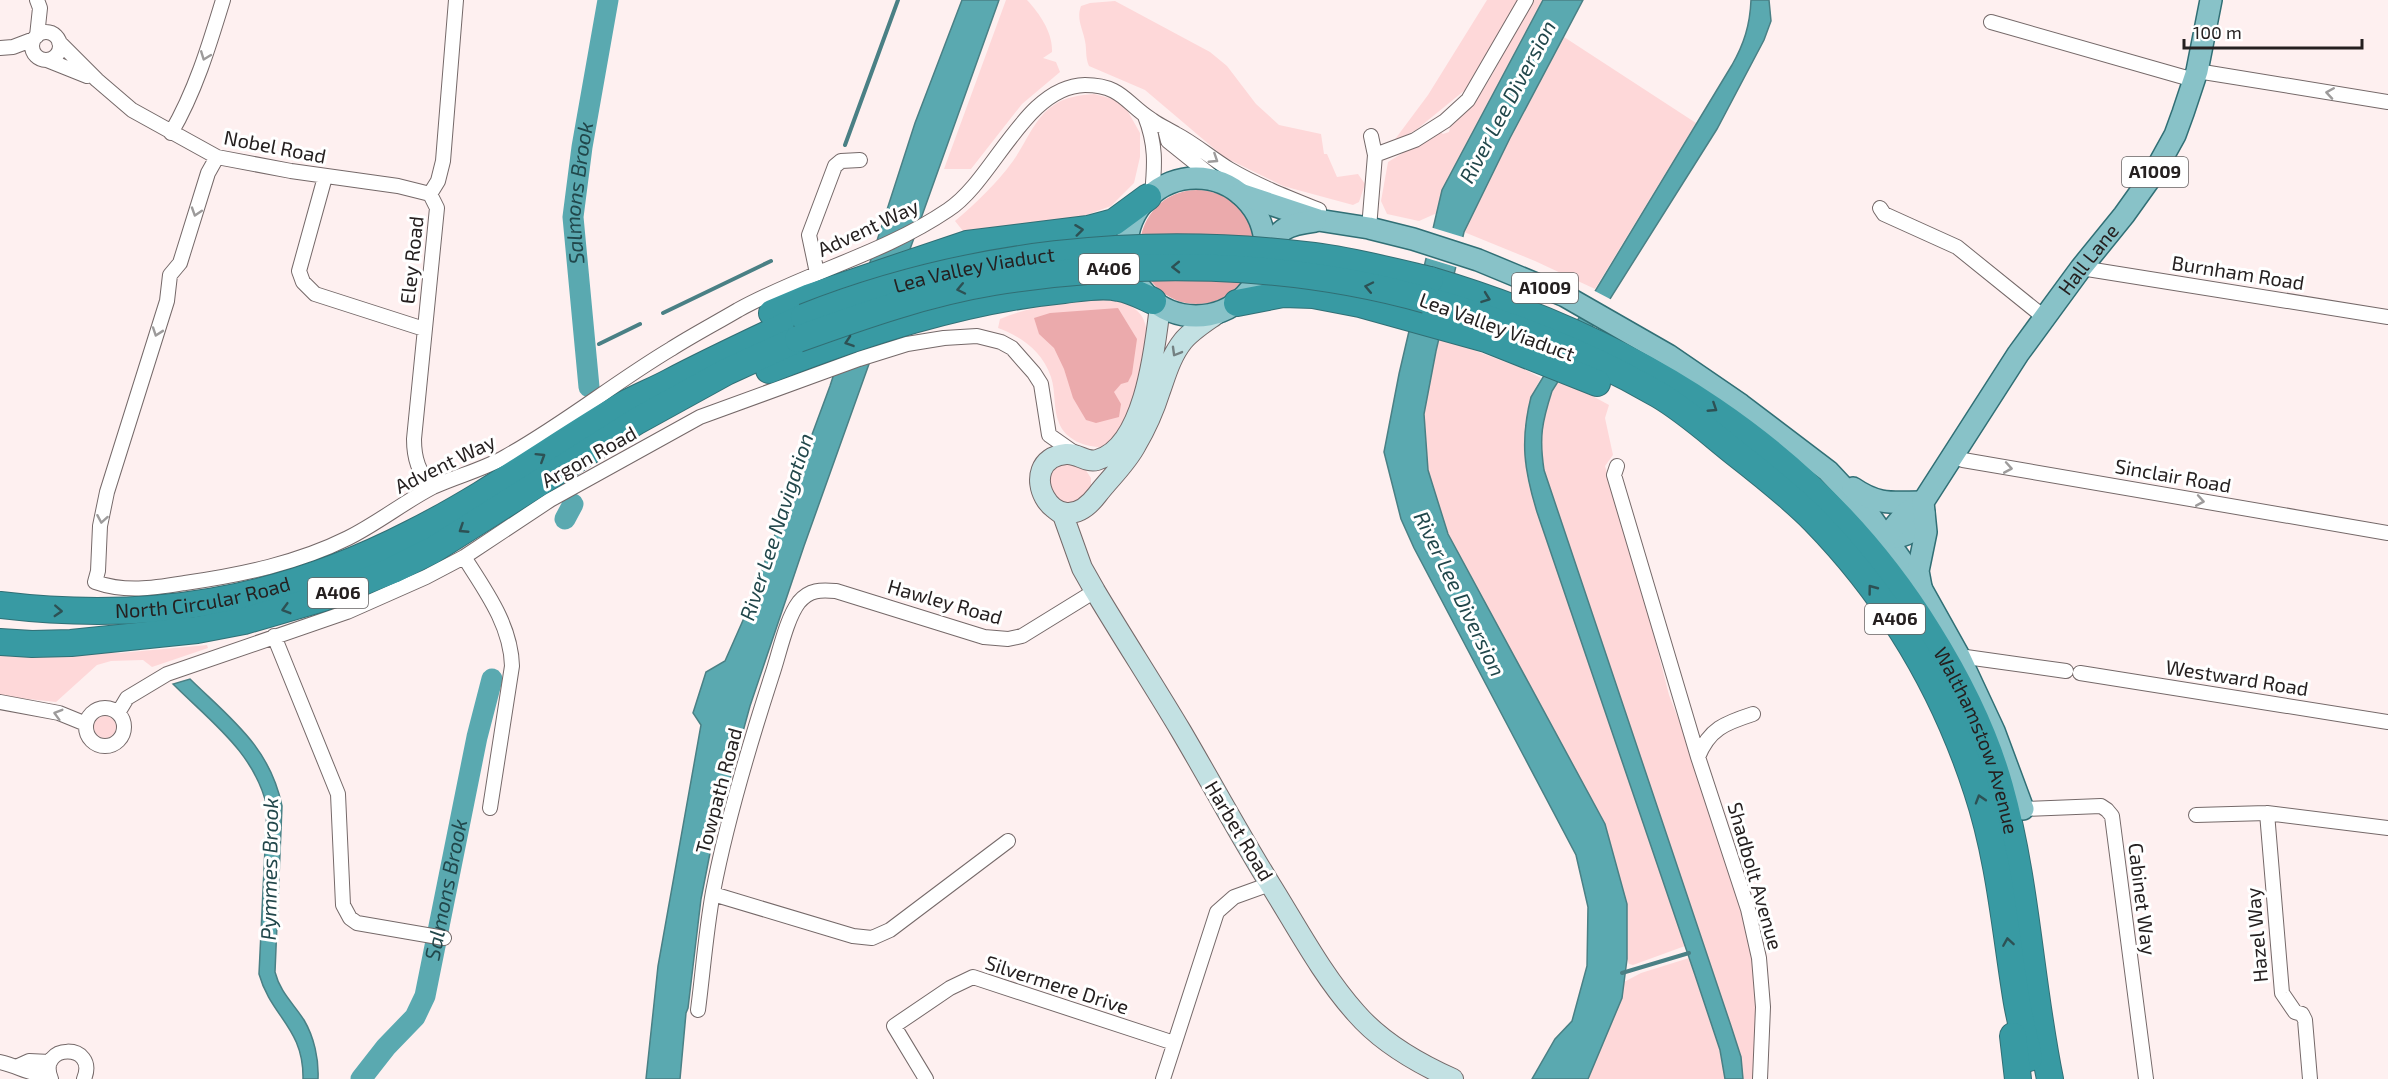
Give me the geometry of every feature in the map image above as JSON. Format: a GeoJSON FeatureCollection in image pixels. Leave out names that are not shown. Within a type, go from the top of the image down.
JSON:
{"type":"FeatureCollection","features":[{"type":"Feature","properties":{"kind":"highway"},"geometry":{"type":"LineString","coordinates":[[801,329],[926,257],[967,244],[1088,229],[1114,222],[1150,195]]}},
{"type":"Feature","properties":{"kind":"highway","name":"Lea Valley Viaduct"},"geometry":{"type":"LineString","coordinates":[[502,493],[632,412],[726,372],[801,329],[993,282],[1067,272],[1135,267],[1244,269],[1343,281],[1458,309],[1534,336],[1625,377],[1663,385]]}},
{"type":"Feature","properties":{"kind":"highway"},"geometry":{"type":"LineString","coordinates":[[632,412],[712,345],[778,310],[801,329],[906,334],[988,301],[1092,287],[1117,287],[1137,293],[1156,304]]}},
{"type":"Feature","properties":{"kind":"highway","name":"A406"},"geometry":{"type":"LineString","coordinates":[[1228,308],[1283,294],[1313,296],[1360,304],[1486,339],[1578,375],[1663,385]]}},
{"type":"Feature","properties":{"kind":"highway","name":"Walthamstow Avenue"},"geometry":{"type":"LineString","coordinates":[[1663,385],[1715,436],[1813,519],[1863,576],[1896,620],[1922,662],[1944,705],[1962,748],[1987,823],[1995,855],[2016,1000],[2033,1079]]}},
{"type":"Feature","properties":{"kind":"highway","name":"Walthamstow Avenue"},"geometry":{"type":"LineString","coordinates":[[1663,385],[1722,414],[1800,477],[1875,556],[1914,608],[1940,651],[1964,695],[2000,785],[2020,874],[2032,979],[2050,1079]]}},
{"type":"Feature","properties":{"kind":"highway","name":"North Circular Road"},"geometry":{"type":"LineString","coordinates":[[0,605],[48,611],[121,612],[209,603],[254,594],[292,583],[372,553],[502,493]]}},
{"type":"Feature","properties":{"kind":"highway","name":"North Circular Road"},"geometry":{"type":"LineString","coordinates":[[143,635],[197,630],[244,621],[323,598],[393,570],[433,550],[502,493]]}},
{"type":"Feature","properties":{"kind":"highway","name":"A406"},"geometry":{"type":"LineString","coordinates":[[0,626],[59,632],[143,635]]}},
{"type":"Feature","properties":{"kind":"highway","name":"A406"},"geometry":{"type":"LineString","coordinates":[[0,642],[71,643],[143,635]]}},
{"type":"Feature","properties":{"kind":"highway"},"geometry":{"type":"LineString","coordinates":[[2023,809],[2060,1079]]}},
{"type":"Feature","properties":{"kind":"highway"},"geometry":{"type":"LineString","coordinates":[[2016,1000],[2012,1032],[2018,1079]]}},
{"type":"Feature","properties":{"kind":"main road","name":"Hall Lane"},"geometry":{"type":"LineString","coordinates":[[1884,540],[1902,537],[1919,525],[1924,508],[1951,455],[2018,354],[2081,267],[2124,215],[2154,173],[2175,135],[2195,75],[2211,0]]}},
{"type":"Feature","properties":{"kind":"main road"},"geometry":{"type":"LineString","coordinates":[[1203,178],[1219,182],[1240,194],[1253,208],[1260,220],[1265,241],[1264,257],[1257,281],[1228,308],[1199,316],[1177,314],[1156,304],[1135,280],[1128,259],[1127,241],[1131,224],[1150,195],[1179,180],[1203,178]]}},
{"type":"Feature","properties":{"kind":"main road","name":"A1009"},"geometry":{"type":"LineString","coordinates":[[1240,194],[1318,220],[1365,227],[1413,239],[1478,260],[1565,296],[1663,385],[1778,433],[1866,497],[1878,502],[1924,508]]}},
{"type":"Feature","properties":{"kind":"main road","name":"A1009"},"geometry":{"type":"LineString","coordinates":[[1264,257],[1280,230],[1294,224],[1318,220]]}},
{"type":"Feature","properties":{"kind":"main road","name":"A1009"},"geometry":{"type":"LineString","coordinates":[[1778,433],[1884,540]]}},
{"type":"Feature","properties":{"kind":"main road"},"geometry":{"type":"LineString","coordinates":[[1828,471],[1870,516],[1916,593],[1931,608]]}},
{"type":"Feature","properties":{"kind":"main road"},"geometry":{"type":"LineString","coordinates":[[1921,588],[1918,571],[1926,540],[1924,508]]}},
{"type":"Feature","properties":{"kind":"main road"},"geometry":{"type":"LineString","coordinates":[[1884,540],[1921,588],[1959,656],[1994,731],[2023,809]]}},
{"type":"Feature","properties":{"kind":"street"},"geometry":{"type":"LineString","coordinates":[[37,0],[40,8],[32,48],[43,60],[51,59],[58,53],[59,42]]}},
{"type":"Feature","properties":{"kind":"street"},"geometry":{"type":"LineString","coordinates":[[171,133],[185,110],[223,0]]}},
{"type":"Feature","properties":{"kind":"street","name":"Eley Road"},"geometry":{"type":"LineString","coordinates":[[431,488],[414,457],[414,439],[438,208],[430,194],[438,181],[443,161],[456,0]]}},
{"type":"Feature","properties":{"kind":"street"},"geometry":{"type":"LineString","coordinates":[[1375,155],[1415,140],[1445,121],[1468,100],[1526,0]]}},
{"type":"Feature","properties":{"kind":"street"},"geometry":{"type":"LineString","coordinates":[[1991,22],[2195,75],[2388,102]]}},
{"type":"Feature","properties":{"kind":"street","name":"Nobel Road"},"geometry":{"type":"LineString","coordinates":[[6,47],[46,33],[53,35],[97,80],[132,110],[217,157],[325,177],[398,186],[430,194]]}},
{"type":"Feature","properties":{"kind":"street","name":"Nobel Road"},"geometry":{"type":"LineString","coordinates":[[6,47],[97,80]]}},
{"type":"Feature","properties":{"kind":"street","name":"Advent Way"},"geometry":{"type":"LineString","coordinates":[[217,157],[208,173],[180,263],[170,275],[167,301],[107,492],[100,526],[98,571],[95,582],[126,590],[222,578],[261,569],[347,538],[431,488],[502,459],[670,349],[765,296],[817,273],[857,259],[911,234],[952,208],[976,183],[1030,115],[1057,92],[1082,85],[1108,88],[1122,94],[1145,116],[1248,180],[1365,227]]}},
{"type":"Feature","properties":{"kind":"street"},"geometry":{"type":"LineString","coordinates":[[1145,116],[1153,136],[1155,163],[1150,195]]}},
{"type":"Feature","properties":{"kind":"street"},"geometry":{"type":"LineString","coordinates":[[1165,129],[1168,141],[1219,182]]}},
{"type":"Feature","properties":{"kind":"street"},"geometry":{"type":"LineString","coordinates":[[1365,227],[1375,155],[1371,136]]}},
{"type":"Feature","properties":{"kind":"street"},"geometry":{"type":"LineString","coordinates":[[817,273],[809,235],[835,166],[841,161],[860,160]]}},
{"type":"Feature","properties":{"kind":"street"},"geometry":{"type":"LineString","coordinates":[[325,177],[299,271],[303,282],[315,294],[424,328]]}},
{"type":"Feature","properties":{"kind":"street"},"geometry":{"type":"LineString","coordinates":[[1880,208],[1884,214],[1957,248],[2045,318]]}},
{"type":"Feature","properties":{"kind":"street","name":"Burnham Road"},"geometry":{"type":"LineString","coordinates":[[2081,267],[2388,317]]}},
{"type":"Feature","properties":{"kind":"street"},"geometry":{"type":"LineString","coordinates":[[1049,435],[1080,456],[1092,465],[1097,474],[1096,494],[1088,505],[1076,512],[1055,509],[1042,495],[1040,477],[1044,468],[1058,456],[1080,456],[1091,461],[1111,453],[1124,439],[1144,398],[1152,364],[1156,304]]}},
{"type":"Feature","properties":{"kind":"street"},"geometry":{"type":"LineString","coordinates":[[1072,542],[1079,513],[1136,446],[1174,356],[1183,341],[1228,308]]}},
{"type":"Feature","properties":{"kind":"street","name":"Argon Road"},"geometry":{"type":"LineString","coordinates":[[118,713],[127,698],[155,679],[365,605],[410,585],[464,557],[550,500],[700,417],[822,371],[906,334],[944,338],[977,336],[1012,348],[1029,365],[1041,384],[1049,435],[1044,446],[1044,468]]}},
{"type":"Feature","properties":{"kind":"street","name":"Sinclair Road"},"geometry":{"type":"LineString","coordinates":[[1951,455],[1974,462],[2388,533]]}},
{"type":"Feature","properties":{"kind":"street","name":"Shadbolt Avenue"},"geometry":{"type":"LineString","coordinates":[[1617,466],[1614,475],[1698,757],[1748,909],[1759,958],[1762,1006],[1760,1079]]}},
{"type":"Feature","properties":{"kind":"street","name":"Harbet Road"},"geometry":{"type":"LineString","coordinates":[[1055,509],[1063,515],[1082,568],[1095,591],[1310,948],[1356,1013],[1371,1028],[1408,1057],[1453,1079]]}},
{"type":"Feature","properties":{"kind":"street"},"geometry":{"type":"LineString","coordinates":[[464,557],[490,597],[507,635],[511,652],[512,666],[490,808]]}},
{"type":"Feature","properties":{"kind":"street","name":"Hawley Road"},"geometry":{"type":"LineString","coordinates":[[811,592],[836,591],[984,637],[1008,639],[1022,636],[1095,591]]}},
{"type":"Feature","properties":{"kind":"street","name":"Towpath Road"},"geometry":{"type":"LineString","coordinates":[[698,1010],[713,894],[725,834],[792,615],[798,603],[811,592]]}},
{"type":"Feature","properties":{"kind":"street"},"geometry":{"type":"LineString","coordinates":[[274,636],[338,794],[343,905],[346,912],[357,923],[440,937]]}},
{"type":"Feature","properties":{"kind":"street","name":"Westward Road"},"geometry":{"type":"LineString","coordinates":[[1959,656],[2388,722]]}},
{"type":"Feature","properties":{"kind":"street"},"geometry":{"type":"LineString","coordinates":[[0,702],[59,713],[86,724]]}},
{"type":"Feature","properties":{"kind":"street"},"geometry":{"type":"LineString","coordinates":[[102,709],[118,713],[124,722],[124,733],[118,742],[107,747],[96,744],[88,735],[86,724],[92,714],[102,709]]}},
{"type":"Feature","properties":{"kind":"street"},"geometry":{"type":"LineString","coordinates":[[1698,757],[1704,743],[1715,730],[1753,714]]}},
{"type":"Feature","properties":{"kind":"street","name":"Cabinet Way"},"geometry":{"type":"LineString","coordinates":[[2023,809],[2101,806],[2112,816],[2146,1079]]}},
{"type":"Feature","properties":{"kind":"street"},"geometry":{"type":"LineString","coordinates":[[2196,815],[2267,813],[2388,828]]}},
{"type":"Feature","properties":{"kind":"street","name":"Hazel Way"},"geometry":{"type":"LineString","coordinates":[[2267,813],[2282,993],[2295,1012],[2302,1014],[2305,1020],[2310,1079]]}},
{"type":"Feature","properties":{"kind":"street"},"geometry":{"type":"LineString","coordinates":[[713,894],[853,936],[872,938],[890,930],[1008,841]]}},
{"type":"Feature","properties":{"kind":"street"},"geometry":{"type":"LineString","coordinates":[[1163,1079],[1217,912],[1234,897],[1270,884]]}},
{"type":"Feature","properties":{"kind":"street","name":"Silvermere Drive"},"geometry":{"type":"LineString","coordinates":[[927,1079],[894,1026],[950,988],[973,977],[1174,1043]]}},
{"type":"Feature","properties":{"kind":"street"},"geometry":{"type":"LineString","coordinates":[[0,1062],[18,1066],[29,1061],[50,1072],[60,1052],[77,1053],[86,1065],[84,1079]]}},
{"type":"Feature","properties":{"kind":"shaded area"},"geometry":{"type":"Polygon","coordinates":[[[1006,0],[1027,0],[1037,11],[1045,24],[1052,45],[1052,52],[1043,58],[1056,62],[1060,72],[1022,104],[971,169],[944,169],[1006,0]]]}},
{"type":"Feature","properties":{"kind":"shaded area"},"geometry":{"type":"Polygon","coordinates":[[[1487,0],[1519,0],[1465,90],[1416,130],[1393,142],[1428,95],[1487,0]]]}},
{"type":"Feature","properties":{"kind":"shaded area"},"geometry":{"type":"Polygon","coordinates":[[[1533,0],[1543,0],[1442,190],[1437,213],[1419,221],[1387,214],[1381,201],[1388,162],[1439,131],[1443,134],[1449,132],[1459,115],[1483,90],[1533,0]]]}},
{"type":"Feature","properties":{"kind":"shaded area"},"geometry":{"type":"Polygon","coordinates":[[[1115,1],[1210,52],[1227,66],[1256,104],[1279,125],[1321,134],[1324,154],[1327,154],[1337,177],[1358,174],[1365,184],[1359,202],[1353,205],[1283,186],[1224,157],[1145,90],[1089,66],[1080,20],[1081,6],[1115,1]]]}},
{"type":"Feature","properties":{"kind":"shaded area"},"geometry":{"type":"Polygon","coordinates":[[[1564,37],[1696,123],[1595,289],[1464,232],[1510,138],[1564,37]]]}},
{"type":"Feature","properties":{"kind":"shaded area"},"geometry":{"type":"Polygon","coordinates":[[[1094,94],[1113,99],[1126,108],[1140,133],[1140,157],[1134,183],[1111,206],[1073,220],[1020,229],[994,227],[963,231],[955,221],[1007,169],[1041,116],[1063,100],[1094,94]]]}},
{"type":"Feature","properties":{"kind":"shaded area"},"geometry":{"type":"Polygon","coordinates":[[[1197,190],[1219,194],[1237,207],[1250,225],[1254,247],[1250,269],[1237,287],[1219,300],[1197,304],[1175,300],[1157,287],[1144,269],[1140,247],[1144,225],[1157,207],[1175,194],[1197,190]]]}},
{"type":"Feature","properties":{"kind":"shaded area"},"geometry":{"type":"Polygon","coordinates":[[[1105,298],[1124,303],[1141,315],[1146,327],[1147,341],[1142,376],[1131,409],[1115,438],[1105,447],[1098,447],[1085,445],[1072,439],[1062,429],[1056,412],[1051,377],[1037,352],[1015,336],[998,328],[1000,319],[1026,310],[1064,302],[1105,298]]]}},
{"type":"Feature","properties":{"kind":"shaded area"},"geometry":{"type":"Polygon","coordinates":[[[1118,308],[1137,339],[1132,374],[1128,382],[1121,384],[1114,392],[1121,404],[1119,417],[1096,423],[1086,420],[1073,398],[1064,369],[1054,348],[1039,334],[1034,318],[1050,313],[1118,308]]]}},
{"type":"Feature","properties":{"kind":"shaded area"},"geometry":{"type":"Polygon","coordinates":[[[1439,337],[1524,369],[1541,378],[1531,397],[1527,478],[1685,946],[1633,965],[1629,964],[1627,959],[1627,904],[1605,824],[1448,534],[1428,470],[1424,414],[1439,337]]]}},
{"type":"Feature","properties":{"kind":"shaded area"},"geometry":{"type":"Polygon","coordinates":[[[1563,380],[1609,405],[1605,418],[1613,455],[1605,466],[1644,597],[1669,695],[1709,798],[1746,917],[1757,979],[1756,1079],[1743,1079],[1741,1057],[1731,1026],[1544,470],[1543,420],[1549,395],[1563,380]]]}},
{"type":"Feature","properties":{"kind":"shaded area"},"geometry":{"type":"Polygon","coordinates":[[[1065,462],[1083,466],[1091,478],[1091,491],[1078,505],[1054,501],[1047,478],[1054,468],[1065,462]]]}},
{"type":"Feature","properties":{"kind":"shaded area"},"geometry":{"type":"Polygon","coordinates":[[[207,645],[208,648],[152,667],[143,660],[111,661],[97,665],[56,702],[0,696],[0,648],[120,653],[207,645]]]}},
{"type":"Feature","properties":{"kind":"shaded area"},"geometry":{"type":"Polygon","coordinates":[[[105,716],[113,719],[116,727],[113,735],[105,738],[97,735],[94,727],[97,719],[105,716]]]}},
{"type":"Feature","properties":{"kind":"shaded area"},"geometry":{"type":"Polygon","coordinates":[[[1689,958],[1720,1051],[1725,1079],[1588,1079],[1622,998],[1624,982],[1641,973],[1689,958]]]}},
{"type":"Feature","properties":{"kind":"water"},"geometry":{"type":"Polygon","coordinates":[[[962,0],[999,0],[804,546],[750,706],[711,848],[701,899],[680,1079],[646,1079],[658,966],[701,725],[693,713],[706,672],[725,661],[744,618],[830,386],[915,123],[962,0]]]}},
{"type":"Feature","properties":{"kind":"water","name":"River Lee Diversion"},"geometry":{"type":"Polygon","coordinates":[[[1543,0],[1583,0],[1510,138],[1464,232],[1436,351],[1424,414],[1428,470],[1448,534],[1605,824],[1627,904],[1627,959],[1622,998],[1588,1079],[1532,1079],[1555,1039],[1572,1021],[1587,966],[1588,907],[1576,855],[1414,548],[1401,519],[1384,452],[1399,374],[1442,190],[1543,0]]]}},
{"type":"Feature","properties":{"kind":"water"},"geometry":{"type":"Polygon","coordinates":[[[1751,0],[1769,0],[1771,21],[1764,40],[1717,129],[1552,391],[1542,439],[1544,470],[1741,1057],[1743,1079],[1725,1079],[1720,1050],[1537,512],[1526,469],[1525,428],[1531,397],[1740,50],[1746,34],[1751,0]]]}},
{"type":"Feature","properties":{"kind":"water","name":"Pymmes Brook"},"geometry":{"type":"Polygon","coordinates":[[[190,679],[247,735],[268,767],[276,785],[282,806],[275,972],[283,991],[311,1034],[317,1056],[318,1079],[303,1079],[302,1062],[293,1035],[264,989],[259,974],[267,807],[261,788],[242,754],[216,725],[173,684],[190,679]]]}},
{"type":"Feature","properties":{"kind":"pier"},"geometry":{"type":"Polygon","coordinates":[[[1430,227],[1466,238],[1459,268],[1423,257],[1430,227]]]}},
{"type":"Feature","properties":{"kind":"pier"},"geometry":{"type":"Polygon","coordinates":[[[1591,289],[1612,300],[1596,326],[1575,315],[1591,289]]]}},
{"type":"Feature","properties":{"kind":"waterway","name":"Salmons Brook"},"geometry":{"type":"LineString","coordinates":[[589,387],[573,217],[582,147],[608,0]]}},
{"type":"Feature","properties":{"kind":"waterway"},"geometry":{"type":"LineString","coordinates":[[845,145],[898,0]]}},
{"type":"Feature","properties":{"kind":"waterway"},"geometry":{"type":"LineString","coordinates":[[663,313],[771,261]]}},
{"type":"Feature","properties":{"kind":"waterway"},"geometry":{"type":"LineString","coordinates":[[599,344],[640,324]]}},
{"type":"Feature","properties":{"kind":"waterway","name":"Salmons Brook"},"geometry":{"type":"LineString","coordinates":[[565,519],[573,504]]}},
{"type":"Feature","properties":{"kind":"waterway","name":"Salmons Brook"},"geometry":{"type":"LineString","coordinates":[[361,1079],[386,1047],[415,1017],[425,996],[477,737],[492,679]]}},
{"type":"Feature","properties":{"kind":"waterway"},"geometry":{"type":"LineString","coordinates":[[1622,973],[1689,953]]}},
{"type":"Feature","properties":{"kind":"water label","name":"River Lee Navigation"},"geometry":{"type":"Point","coordinates":[777,527]}}]}
